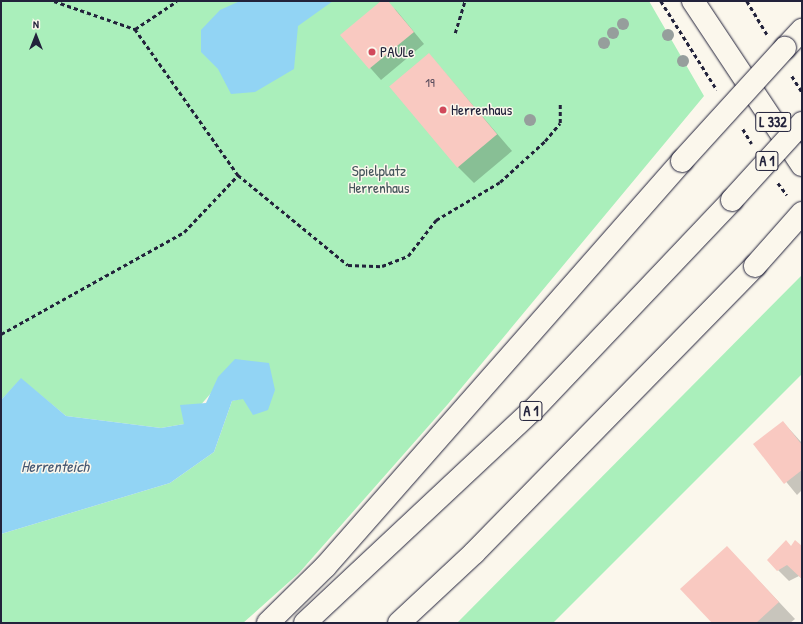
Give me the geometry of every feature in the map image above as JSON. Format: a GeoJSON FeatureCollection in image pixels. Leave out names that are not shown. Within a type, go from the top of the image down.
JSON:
{"type":"FeatureCollection","features":[{"type":"Feature","properties":{"kind":"main road","name":"L 332"},"geometry":{"type":"LineString","coordinates":[[693,1],[802,165]]}},
{"type":"Feature","properties":{"kind":"main road"},"geometry":{"type":"LineString","coordinates":[[268,623],[325,567],[682,161],[802,30]]}},
{"type":"Feature","properties":{"kind":"main road","name":"A 1"},"geometry":{"type":"LineString","coordinates":[[305,623],[533,410],[732,200],[802,123]]}},
{"type":"Feature","properties":{"kind":"main road"},"geometry":{"type":"LineString","coordinates":[[399,623],[513,514],[756,266],[802,213]]}},
{"type":"Feature","properties":{"kind":"path"},"geometry":{"type":"LineString","coordinates":[[54,1],[135,29],[238,175],[348,265],[382,266],[408,256],[436,220],[500,182],[545,141],[560,123],[560,102]]}},
{"type":"Feature","properties":{"kind":"path"},"geometry":{"type":"LineString","coordinates":[[135,29],[177,1]]}},
{"type":"Feature","properties":{"kind":"path"},"geometry":{"type":"LineString","coordinates":[[455,33],[465,1]]}},
{"type":"Feature","properties":{"kind":"path"},"geometry":{"type":"LineString","coordinates":[[1,334],[184,232],[238,175]]}},
{"type":"Feature","properties":{"kind":"green space","name":"Spielplatz Herrenhaus"},"geometry":{"type":"Polygon","coordinates":[[[1,1],[649,1],[704,96],[448,404],[299,573],[243,623],[1,623],[1,534],[170,483],[214,452],[232,401],[275,390],[212,392],[184,424],[161,428],[66,416],[21,379],[1,400],[1,1]]]}},
{"type":"Feature","properties":{"kind":"green space"},"geometry":{"type":"Polygon","coordinates":[[[802,275],[802,374],[553,623],[457,623],[802,275]]]}},
{"type":"Feature","properties":{"kind":"water"},"geometry":{"type":"Polygon","coordinates":[[[240,1],[333,1],[298,26],[294,69],[255,92],[231,94],[218,69],[201,52],[201,30],[220,10],[240,1]]]}},
{"type":"Feature","properties":{"kind":"water","name":"Herrenteich"},"geometry":{"type":"Polygon","coordinates":[[[235,359],[269,363],[275,390],[268,410],[253,415],[243,399],[232,401],[214,452],[170,483],[1,534],[1,400],[21,378],[66,416],[161,428],[184,424],[180,405],[206,403],[218,377],[235,359]]]}},
{"type":"Feature","properties":{"kind":"building","name":"PAULe"},"geometry":{"type":"Polygon","coordinates":[[[381,1],[388,1],[414,32],[369,69],[340,35],[381,1]]]}},
{"type":"Feature","properties":{"kind":"building","name":"Herrenhaus"},"geometry":{"type":"Polygon","coordinates":[[[429,53],[497,134],[457,168],[389,86],[429,53]]]}},
{"type":"Feature","properties":{"kind":"building"},"geometry":{"type":"Polygon","coordinates":[[[783,421],[802,445],[802,470],[784,484],[753,444],[783,421]]]}},
{"type":"Feature","properties":{"kind":"building"},"geometry":{"type":"Polygon","coordinates":[[[786,540],[791,546],[795,540],[802,546],[802,579],[787,565],[777,571],[767,560],[786,540]]]}},
{"type":"Feature","properties":{"kind":"building"},"geometry":{"type":"Polygon","coordinates":[[[727,546],[779,602],[756,623],[712,623],[680,589],[727,546]]]}},
{"type":"Feature","properties":{"kind":"place","name":"PAULe"},"geometry":{"type":"Point","coordinates":[372,52]}},
{"type":"Feature","properties":{"kind":"place","name":"Herrenhaus"},"geometry":{"type":"Point","coordinates":[443,110]}}]}
